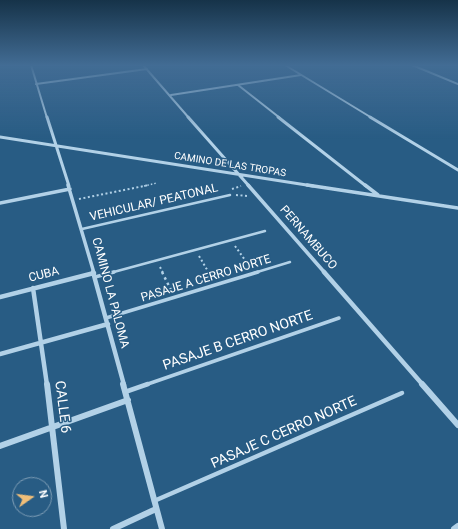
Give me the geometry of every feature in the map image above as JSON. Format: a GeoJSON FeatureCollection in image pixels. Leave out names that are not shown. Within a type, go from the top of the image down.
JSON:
{"type":"FeatureCollection","features":[{"type":"Feature","properties":{"kind":"street","name":"CAMINO LA PALOMA"},"geometry":{"type":"LineString","coordinates":[[38,90],[82,229],[162,529]]}},
{"type":"Feature","properties":{"kind":"street","name":"PERNAMBUCO"},"geometry":{"type":"LineString","coordinates":[[166,90],[458,425]]}},
{"type":"Feature","properties":{"kind":"street"},"geometry":{"type":"LineString","coordinates":[[171,95],[207,90]]}},
{"type":"Feature","properties":{"kind":"street"},"geometry":{"type":"LineString","coordinates":[[244,90],[378,196]]}},
{"type":"Feature","properties":{"kind":"street"},"geometry":{"type":"LineString","coordinates":[[325,90],[458,170]]}},
{"type":"Feature","properties":{"kind":"street","name":"CAMINO DE LAS TROPAS"},"geometry":{"type":"LineString","coordinates":[[0,137],[458,208]]}},
{"type":"Feature","properties":{"kind":"street"},"geometry":{"type":"LineString","coordinates":[[0,203],[70,189]]}},
{"type":"Feature","properties":{"kind":"street","name":"CUBA"},"geometry":{"type":"LineString","coordinates":[[0,297],[33,288],[95,275]]}},
{"type":"Feature","properties":{"kind":"street","name":"CALLE 6"},"geometry":{"type":"LineString","coordinates":[[33,288],[53,428],[64,529]]}},
{"type":"Feature","properties":{"kind":"street"},"geometry":{"type":"LineString","coordinates":[[0,354],[108,324]]}},
{"type":"Feature","properties":{"kind":"street"},"geometry":{"type":"LineString","coordinates":[[0,446],[128,400]]}},
{"type":"Feature","properties":{"kind":"street"},"geometry":{"type":"LineString","coordinates":[[113,529],[156,509]]}},
{"type":"Feature","properties":{"kind":"street"},"geometry":{"type":"LineString","coordinates":[[454,529],[458,526]]}},
{"type":"Feature","properties":{"kind":"lane","name":"VEHICULAR/ PEATONAL"},"geometry":{"type":"LineString","coordinates":[[82,229],[230,195]]}},
{"type":"Feature","properties":{"kind":"lane"},"geometry":{"type":"LineString","coordinates":[[95,275],[265,231]]}},
{"type":"Feature","properties":{"kind":"lane","name":"PASAJE A CERRO NORTE"},"geometry":{"type":"LineString","coordinates":[[106,318],[290,262]]}},
{"type":"Feature","properties":{"kind":"lane","name":"PASAJE B CERRO NORTE"},"geometry":{"type":"LineString","coordinates":[[125,392],[339,318]]}},
{"type":"Feature","properties":{"kind":"lane","name":"PASAJE C CERRO NORTE"},"geometry":{"type":"LineString","coordinates":[[154,501],[402,393]]}},
{"type":"Feature","properties":{"kind":"path","name":"VEHICULAR/ PEATONAL"},"geometry":{"type":"LineString","coordinates":[[74,201],[157,183]]}},
{"type":"Feature","properties":{"kind":"path","name":"VEHICULAR/ PEATONAL"},"geometry":{"type":"LineString","coordinates":[[248,184],[232,189],[230,195],[243,196],[257,194]]}},
{"type":"Feature","properties":{"kind":"path"},"geometry":{"type":"LineString","coordinates":[[231,240],[254,273]]}},
{"type":"Feature","properties":{"kind":"path"},"geometry":{"type":"LineString","coordinates":[[195,250],[216,285]]}},
{"type":"Feature","properties":{"kind":"path"},"geometry":{"type":"LineString","coordinates":[[157,260],[175,298]]}}]}
